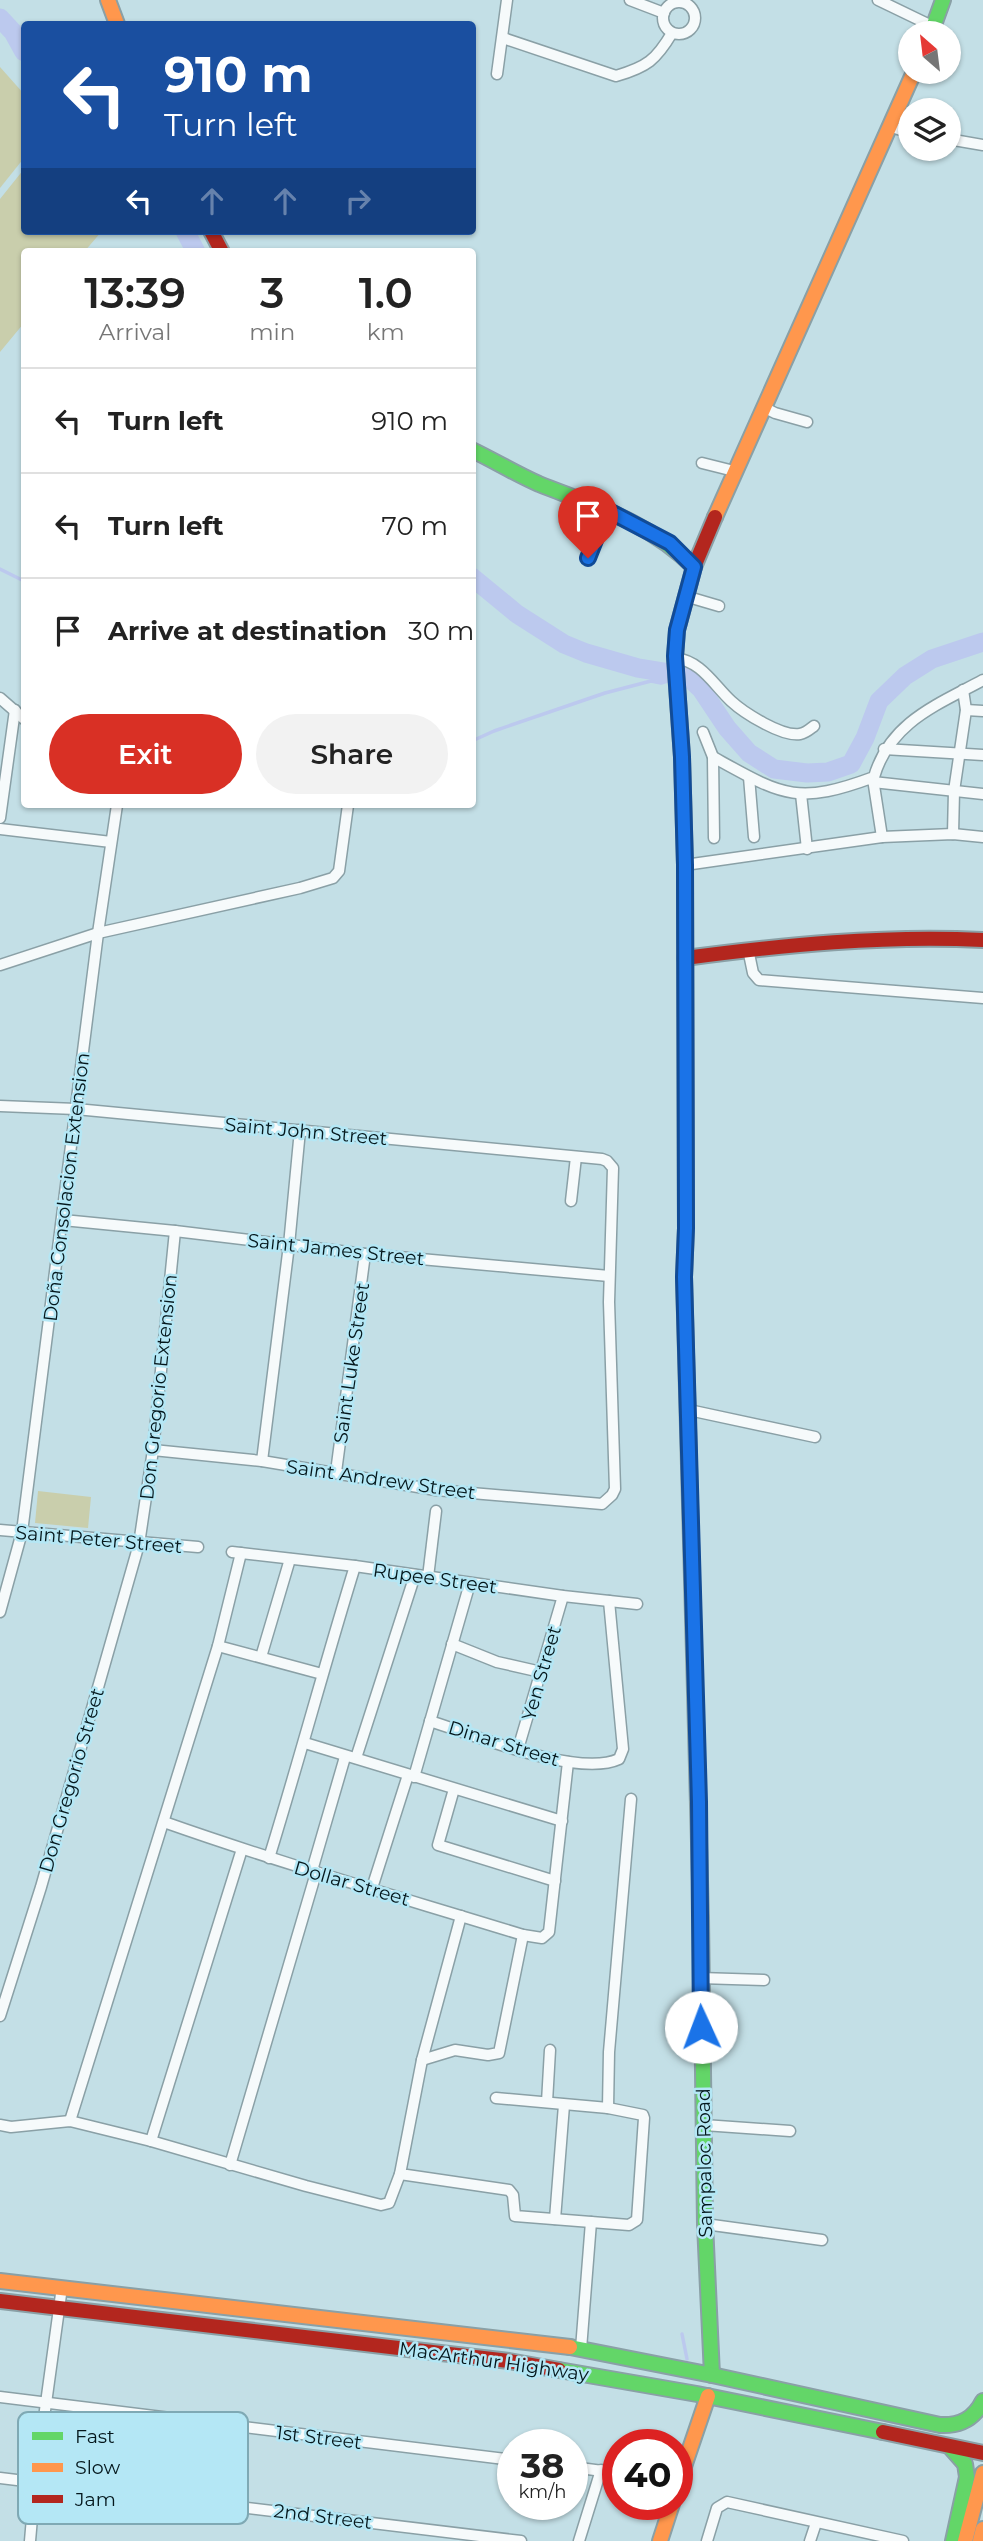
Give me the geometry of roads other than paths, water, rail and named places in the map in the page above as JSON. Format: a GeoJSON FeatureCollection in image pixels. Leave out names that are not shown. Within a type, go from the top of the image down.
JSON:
{"type":"FeatureCollection","features":[{"type":"Feature","properties":{"kind":"main road"},"geometry":{"type":"LineString","coordinates":[[108,0],[116,21]]}},
{"type":"Feature","properties":{"kind":"main road"},"geometry":{"type":"LineString","coordinates":[[935,21],[943,0]]}},
{"type":"Feature","properties":{"kind":"main road","name":"Sampaloc Road"},"geometry":{"type":"LineString","coordinates":[[712,2375],[705,2224],[699,1802],[684,1277],[685,865],[682,757],[675,661],[677,630],[694,567],[734,471],[909,84]]}},
{"type":"Feature","properties":{"kind":"main road"},"geometry":{"type":"LineString","coordinates":[[476,452],[516,473],[607,510],[670,543],[694,567]]}},
{"type":"Feature","properties":{"kind":"main road"},"geometry":{"type":"LineString","coordinates":[[685,958],[865,940],[983,940]]}},
{"type":"Feature","properties":{"kind":"main road","name":"MacArthur Highway"},"geometry":{"type":"LineString","coordinates":[[0,2281],[581,2349],[940,2425],[960,2425],[972,2417],[983,2401]]}},
{"type":"Feature","properties":{"kind":"main road","name":"MacArthur Highway"},"geometry":{"type":"LineString","coordinates":[[0,2301],[482,2357],[583,2373],[705,2406],[983,2453]]}},
{"type":"Feature","properties":{"kind":"main road"},"geometry":{"type":"LineString","coordinates":[[693,2440],[705,2406]]}},
{"type":"Feature","properties":{"kind":"main road"},"geometry":{"type":"LineString","coordinates":[[950,2447],[965,2464],[967,2477],[953,2541]]}},
{"type":"Feature","properties":{"kind":"main road"},"geometry":{"type":"LineString","coordinates":[[965,2541],[983,2473]]}},
{"type":"Feature","properties":{"kind":"main road"},"geometry":{"type":"LineString","coordinates":[[660,2541],[667,2520]]}},
{"type":"Feature","properties":{"kind":"main road"},"geometry":{"type":"LineString","coordinates":[[980,2541],[983,2529]]}},
{"type":"Feature","properties":{"kind":"street"},"geometry":{"type":"LineString","coordinates":[[497,74],[507,0]]}},
{"type":"Feature","properties":{"kind":"street"},"geometry":{"type":"LineString","coordinates":[[630,0],[664,13]]}},
{"type":"Feature","properties":{"kind":"street"},"geometry":{"type":"LineString","coordinates":[[878,0],[916,21]]}},
{"type":"Feature","properties":{"kind":"street"},"geometry":{"type":"LineString","coordinates":[[689,2],[696,18],[694,26],[680,35],[672,33],[666,28],[664,13],[670,5],[689,2]]}},
{"type":"Feature","properties":{"kind":"street"},"geometry":{"type":"LineString","coordinates":[[503,38],[616,76],[650,63],[672,33]]}},
{"type":"Feature","properties":{"kind":"street"},"geometry":{"type":"LineString","coordinates":[[889,127],[898,130]]}},
{"type":"Feature","properties":{"kind":"street"},"geometry":{"type":"LineString","coordinates":[[961,141],[983,145]]}},
{"type":"Feature","properties":{"kind":"street"},"geometry":{"type":"LineString","coordinates":[[763,407],[807,422]]}},
{"type":"Feature","properties":{"kind":"street"},"geometry":{"type":"LineString","coordinates":[[702,463],[734,471]]}},
{"type":"Feature","properties":{"kind":"street"},"geometry":{"type":"LineString","coordinates":[[588,558],[607,510]]}},
{"type":"Feature","properties":{"kind":"street"},"geometry":{"type":"LineString","coordinates":[[685,596],[719,606]]}},
{"type":"Feature","properties":{"kind":"street"},"geometry":{"type":"LineString","coordinates":[[675,661],[693,663],[738,708],[765,724],[792,734],[800,734],[814,726]]}},
{"type":"Feature","properties":{"kind":"street"},"geometry":{"type":"LineString","coordinates":[[882,837],[873,779],[884,749],[911,720],[983,680]]}},
{"type":"Feature","properties":{"kind":"street"},"geometry":{"type":"LineString","coordinates":[[953,834],[954,791],[966,710],[964,690]]}},
{"type":"Feature","properties":{"kind":"street"},"geometry":{"type":"LineString","coordinates":[[0,698],[21,716]]}},
{"type":"Feature","properties":{"kind":"street"},"geometry":{"type":"LineString","coordinates":[[0,818],[15,710]]}},
{"type":"Feature","properties":{"kind":"street"},"geometry":{"type":"LineString","coordinates":[[966,710],[983,711]]}},
{"type":"Feature","properties":{"kind":"street"},"geometry":{"type":"LineString","coordinates":[[703,732],[713,757],[714,838]]}},
{"type":"Feature","properties":{"kind":"street"},"geometry":{"type":"LineString","coordinates":[[884,749],[983,755]]}},
{"type":"Feature","properties":{"kind":"street"},"geometry":{"type":"LineString","coordinates":[[713,757],[769,788],[801,794],[841,788],[873,779],[983,793]]}},
{"type":"Feature","properties":{"kind":"street"},"geometry":{"type":"LineString","coordinates":[[749,777],[754,836]]}},
{"type":"Feature","properties":{"kind":"street"},"geometry":{"type":"LineString","coordinates":[[801,794],[807,849]]}},
{"type":"Feature","properties":{"kind":"street","name":"Doña Consolacion Extension"},"geometry":{"type":"LineString","coordinates":[[0,1612],[22,1532],[98,933],[117,808]]}},
{"type":"Feature","properties":{"kind":"street"},"geometry":{"type":"LineString","coordinates":[[0,965],[98,933],[333,878],[339,871],[348,808]]}},
{"type":"Feature","properties":{"kind":"street"},"geometry":{"type":"LineString","coordinates":[[0,829],[111,842]]}},
{"type":"Feature","properties":{"kind":"street"},"geometry":{"type":"LineString","coordinates":[[685,865],[882,837],[953,834],[983,836]]}},
{"type":"Feature","properties":{"kind":"street"},"geometry":{"type":"LineString","coordinates":[[748,950],[753,973],[759,980],[983,998]]}},
{"type":"Feature","properties":{"kind":"street","name":"Saint John Street"},"geometry":{"type":"LineString","coordinates":[[0,1106],[76,1109],[602,1159],[611,1164],[614,1172],[610,1276]]}},
{"type":"Feature","properties":{"kind":"street"},"geometry":{"type":"LineString","coordinates":[[262,1461],[289,1245],[300,1130]]}},
{"type":"Feature","properties":{"kind":"street"},"geometry":{"type":"LineString","coordinates":[[571,1201],[576,1157]]}},
{"type":"Feature","properties":{"kind":"street","name":"Saint James Street"},"geometry":{"type":"LineString","coordinates":[[63,1220],[365,1254],[610,1276]]}},
{"type":"Feature","properties":{"kind":"street","name":"Don Gregorio Extension"},"geometry":{"type":"LineString","coordinates":[[139,1544],[153,1450],[175,1231]]}},
{"type":"Feature","properties":{"kind":"street","name":"Saint Luke Street"},"geometry":{"type":"LineString","coordinates":[[336,1472],[365,1254]]}},
{"type":"Feature","properties":{"kind":"street","name":"Saint Andrew Street"},"geometry":{"type":"LineString","coordinates":[[153,1450],[262,1461],[436,1490],[598,1505],[607,1501],[615,1489],[610,1276]]}},
{"type":"Feature","properties":{"kind":"street"},"geometry":{"type":"LineString","coordinates":[[689,1410],[815,1437]]}},
{"type":"Feature","properties":{"kind":"street"},"geometry":{"type":"LineString","coordinates":[[428,1577],[436,1511]]}},
{"type":"Feature","properties":{"kind":"street","name":"Saint Peter Street"},"geometry":{"type":"LineString","coordinates":[[0,1530],[198,1547]]}},
{"type":"Feature","properties":{"kind":"street","name":"Don Gregorio Street"},"geometry":{"type":"LineString","coordinates":[[0,2016],[41,1887],[139,1544]]}},
{"type":"Feature","properties":{"kind":"street","name":"Rupee Street"},"geometry":{"type":"LineString","coordinates":[[218,1646],[237,1553],[355,1566],[563,1597],[638,1604]]}},
{"type":"Feature","properties":{"kind":"street"},"geometry":{"type":"LineString","coordinates":[[261,1657],[290,1559]]}},
{"type":"Feature","properties":{"kind":"street"},"geometry":{"type":"LineString","coordinates":[[269,1858],[355,1566]]}},
{"type":"Feature","properties":{"kind":"street"},"geometry":{"type":"LineString","coordinates":[[230,2165],[316,1873],[313,1867],[415,1575]]}},
{"type":"Feature","properties":{"kind":"street"},"geometry":{"type":"LineString","coordinates":[[372,1888],[430,1721],[470,1583]]}},
{"type":"Feature","properties":{"kind":"street","name":"Yen Street"},"geometry":{"type":"LineString","coordinates":[[518,1749],[563,1597]]}},
{"type":"Feature","properties":{"kind":"street","name":"Dinar Street"},"geometry":{"type":"LineString","coordinates":[[430,1721],[568,1762],[610,1763],[619,1759],[623,1749],[609,1601]]}},
{"type":"Feature","properties":{"kind":"street"},"geometry":{"type":"LineString","coordinates":[[452,1644],[497,1662],[541,1672]]}},
{"type":"Feature","properties":{"kind":"street"},"geometry":{"type":"LineString","coordinates":[[70,2121],[218,1646],[322,1674]]}},
{"type":"Feature","properties":{"kind":"street"},"geometry":{"type":"LineString","coordinates":[[305,1743],[562,1821]]}},
{"type":"Feature","properties":{"kind":"street"},"geometry":{"type":"LineString","coordinates":[[454,1789],[438,1845],[555,1881],[568,1762]]}},
{"type":"Feature","properties":{"kind":"street"},"geometry":{"type":"LineString","coordinates":[[608,2109],[610,2052],[631,1799]]}},
{"type":"Feature","properties":{"kind":"street","name":"Dollar Street"},"geometry":{"type":"LineString","coordinates":[[164,1822],[316,1873],[523,1935],[542,1938],[549,1932],[555,1881]]}},
{"type":"Feature","properties":{"kind":"street"},"geometry":{"type":"LineString","coordinates":[[151,2141],[242,1849]]}},
{"type":"Feature","properties":{"kind":"street"},"geometry":{"type":"LineString","coordinates":[[0,2125],[11,2127],[70,2121],[381,2205],[389,2203],[400,2174],[422,2060],[461,1916]]}},
{"type":"Feature","properties":{"kind":"street"},"geometry":{"type":"LineString","coordinates":[[422,2060],[455,2050],[488,2055],[499,2053],[523,1935]]}},
{"type":"Feature","properties":{"kind":"street"},"geometry":{"type":"LineString","coordinates":[[700,1978],[764,1980]]}},
{"type":"Feature","properties":{"kind":"street"},"geometry":{"type":"LineString","coordinates":[[547,2102],[550,2050]]}},
{"type":"Feature","properties":{"kind":"street"},"geometry":{"type":"LineString","coordinates":[[400,2174],[509,2190],[513,2195],[515,2216],[629,2225],[637,2220],[644,2118],[638,2113],[496,2098]]}},
{"type":"Feature","properties":{"kind":"street"},"geometry":{"type":"LineString","coordinates":[[555,2219],[564,2105]]}},
{"type":"Feature","properties":{"kind":"street"},"geometry":{"type":"LineString","coordinates":[[704,2125],[790,2131]]}},
{"type":"Feature","properties":{"kind":"street"},"geometry":{"type":"LineString","coordinates":[[581,2349],[591,2222]]}},
{"type":"Feature","properties":{"kind":"street"},"geometry":{"type":"LineString","coordinates":[[705,2224],[822,2240]]}},
{"type":"Feature","properties":{"kind":"street"},"geometry":{"type":"LineString","coordinates":[[45,2412],[62,2287]]}},
{"type":"Feature","properties":{"kind":"street","name":"1st Street"},"geometry":{"type":"LineString","coordinates":[[0,2397],[120,2412]]}},
{"type":"Feature","properties":{"kind":"street","name":"1st Street"},"geometry":{"type":"LineString","coordinates":[[248,2428],[497,2458]]}},
{"type":"Feature","properties":{"kind":"street"},"geometry":{"type":"LineString","coordinates":[[579,2541],[601,2470],[588,2469]]}},
{"type":"Feature","properties":{"kind":"street","name":"2nd Street"},"geometry":{"type":"LineString","coordinates":[[0,2478],[18,2481]]}},
{"type":"Feature","properties":{"kind":"street"},"geometry":{"type":"LineString","coordinates":[[707,2541],[717,2508],[727,2502],[903,2541]]}},
{"type":"Feature","properties":{"kind":"street","name":"2nd Street"},"geometry":{"type":"LineString","coordinates":[[248,2508],[521,2541]]}},
{"type":"Feature","properties":{"kind":"street"},"geometry":{"type":"LineString","coordinates":[[810,2541],[816,2523]]}},
{"type":"Feature","properties":{"kind":"waterway"},"geometry":{"type":"LineString","coordinates":[[0,18],[13,32],[21,47]]}},
{"type":"Feature","properties":{"kind":"waterway"},"geometry":{"type":"LineString","coordinates":[[187,235],[194,248]]}},
{"type":"Feature","properties":{"kind":"waterway"},"geometry":{"type":"LineString","coordinates":[[0,569],[21,580]]}},
{"type":"Feature","properties":{"kind":"waterway"},"geometry":{"type":"LineString","coordinates":[[476,580],[517,614],[564,644],[638,668],[687,676],[701,689],[727,728],[749,753],[774,769],[807,773],[828,772],[851,764],[865,738],[879,701],[905,676],[932,659],[983,642]]}},
{"type":"Feature","properties":{"kind":"waterway"},"geometry":{"type":"LineString","coordinates":[[476,739],[605,693],[651,681],[661,683],[671,680]]}},
{"type":"Feature","properties":{"kind":"waterway"},"geometry":{"type":"LineString","coordinates":[[682,2334],[687,2359]]}}]}
